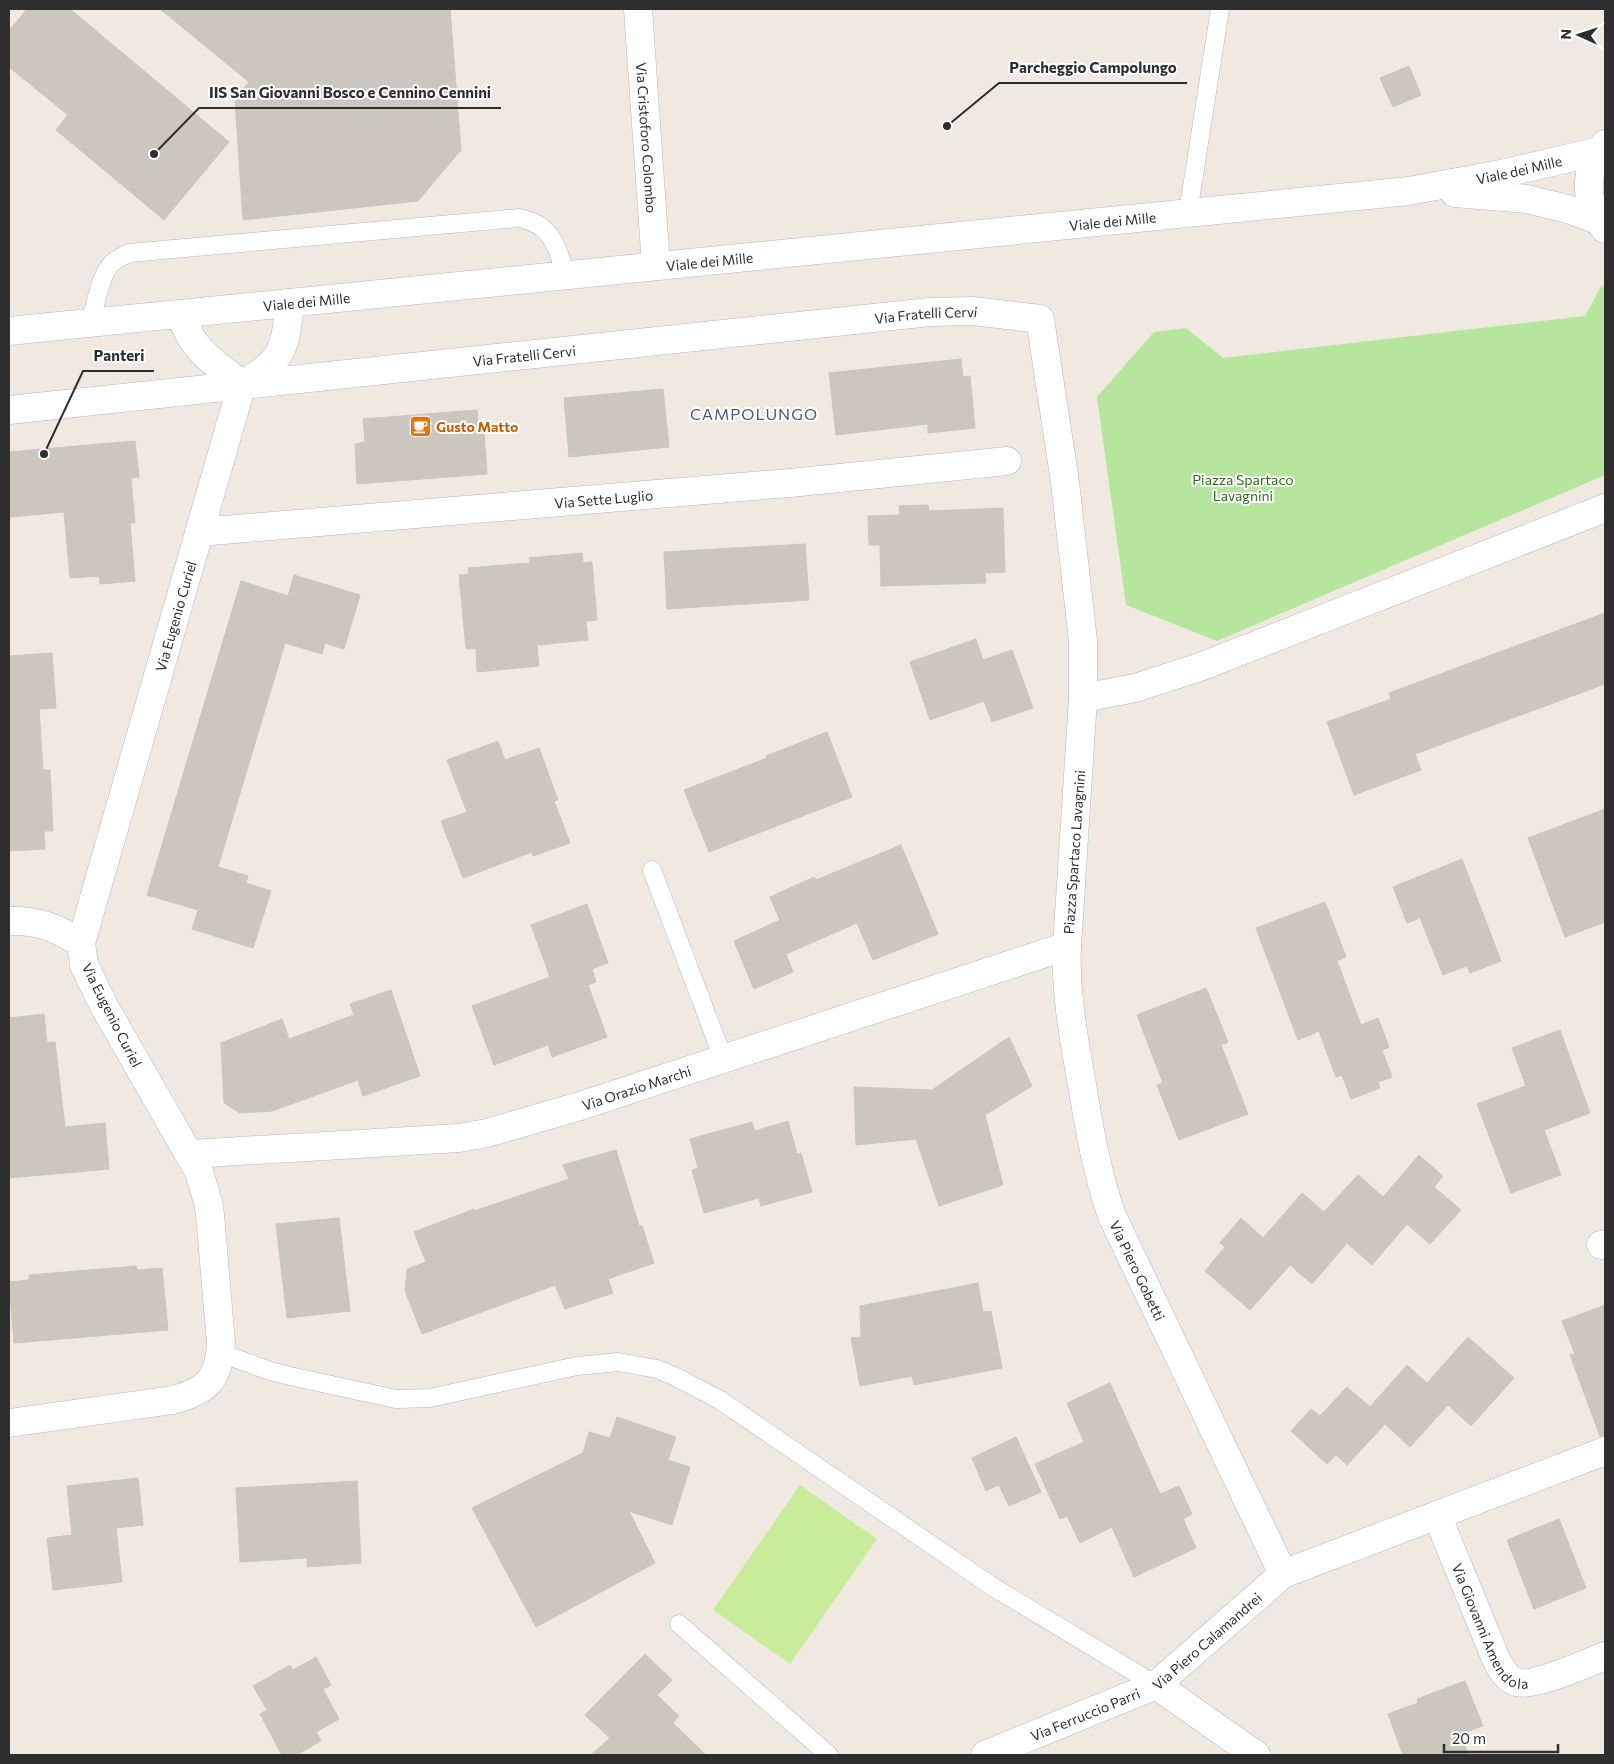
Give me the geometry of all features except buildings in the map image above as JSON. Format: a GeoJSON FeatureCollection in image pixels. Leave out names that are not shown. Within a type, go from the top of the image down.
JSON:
{"type":"FeatureCollection","features":[{"type":"Feature","properties":{"kind":"street","name":"Via Cristoforo Colombo"},"geometry":{"type":"LineString","coordinates":[[638,9],[656,266]]}},
{"type":"Feature","properties":{"kind":"street","name":"Viale dei Mille"},"geometry":{"type":"LineString","coordinates":[[9,331],[1409,191],[1501,174],[1602,148]]}},
{"type":"Feature","properties":{"kind":"street","name":"Viale dei Mille"},"geometry":{"type":"LineString","coordinates":[[1601,225],[1590,203],[1588,186],[1591,168],[1602,148]]}},
{"type":"Feature","properties":{"kind":"street","name":"Viale dei Mille"},"geometry":{"type":"LineString","coordinates":[[1409,191],[1527,199],[1561,207],[1601,225]]}},
{"type":"Feature","properties":{"kind":"street"},"geometry":{"type":"LineString","coordinates":[[181,314],[186,330],[199,349],[210,361],[242,384],[263,371],[280,353],[288,332],[290,303]]}},
{"type":"Feature","properties":{"kind":"street","name":"Via Fratelli Cervi"},"geometry":{"type":"LineString","coordinates":[[9,410],[937,311],[973,311],[1040,319]]}},
{"type":"Feature","properties":{"kind":"street","name":"Piazza Spartaco Lavagnini"},"geometry":{"type":"LineString","coordinates":[[1040,319],[1064,482],[1083,641],[1084,698],[1067,946]]}},
{"type":"Feature","properties":{"kind":"street","name":"Via Eugenio Curiel"},"geometry":{"type":"LineString","coordinates":[[9,1423],[173,1400],[191,1395],[205,1386],[212,1379],[216,1371],[220,1353],[220,1322],[209,1209],[199,1172],[104,1006],[84,965],[81,943],[242,384]]}},
{"type":"Feature","properties":{"kind":"street","name":"Via Sette Luglio"},"geometry":{"type":"LineString","coordinates":[[199,532],[790,483],[1007,461]]}},
{"type":"Feature","properties":{"kind":"street"},"geometry":{"type":"LineString","coordinates":[[1084,698],[1135,688],[1200,667],[1605,508]]}},
{"type":"Feature","properties":{"kind":"street"},"geometry":{"type":"LineString","coordinates":[[9,922],[39,923],[60,931],[81,943]]}},
{"type":"Feature","properties":{"kind":"street","name":"Via Orazio Marchi"},"geometry":{"type":"LineString","coordinates":[[190,1154],[472,1137],[537,1119],[1067,946]]}},
{"type":"Feature","properties":{"kind":"street","name":"Via Piero Gobetti"},"geometry":{"type":"LineString","coordinates":[[1067,946],[1069,1008],[1095,1160],[1102,1187],[1126,1247],[1283,1574]]}},
{"type":"Feature","properties":{"kind":"street"},"geometry":{"type":"LineString","coordinates":[[1283,1574],[1605,1451]]}},
{"type":"Feature","properties":{"kind":"street","name":"Via Giovanni Amendola"},"geometry":{"type":"LineString","coordinates":[[1437,1515],[1496,1659],[1508,1678],[1514,1682],[1529,1684],[1605,1656]]}},
{"type":"Feature","properties":{"kind":"street","name":"Via Piero Calamandrei"},"geometry":{"type":"LineString","coordinates":[[1256,1755],[1156,1685],[1283,1574]]}},
{"type":"Feature","properties":{"kind":"street","name":"Via Ferruccio Parri"},"geometry":{"type":"LineString","coordinates":[[985,1755],[1156,1685]]}},
{"type":"Feature","properties":{"kind":"lane"},"geometry":{"type":"LineString","coordinates":[[1188,213],[1220,9]]}},
{"type":"Feature","properties":{"kind":"lane"},"geometry":{"type":"LineString","coordinates":[[91,323],[102,280],[107,269],[112,263],[129,252],[520,218],[530,220],[546,230],[558,250],[566,275]]}},
{"type":"Feature","properties":{"kind":"lane"},"geometry":{"type":"LineString","coordinates":[[652,870],[723,1058]]}},
{"type":"Feature","properties":{"kind":"lane"},"geometry":{"type":"LineString","coordinates":[[220,1353],[270,1371],[396,1399],[430,1398],[591,1364],[618,1362],[657,1369],[720,1400],[993,1587],[1156,1685]]}},
{"type":"Feature","properties":{"kind":"lane"},"geometry":{"type":"LineString","coordinates":[[679,1624],[829,1755]]}},
{"type":"Feature","properties":{"kind":"green space","name":"Piazza Spartaco Lavagnini"},"geometry":{"type":"Polygon","coordinates":[[[1602,285],[1605,292],[1605,475],[1217,641],[1126,605],[1097,397],[1154,332],[1186,328],[1223,358],[1585,316],[1602,285]]]}},
{"type":"Feature","properties":{"kind":"green space"},"geometry":{"type":"Polygon","coordinates":[[[800,1485],[877,1539],[790,1664],[713,1610],[800,1485]]]}},
{"type":"Feature","properties":{"kind":"place","name":"Parcheggio Campolungo"},"geometry":{"type":"Point","coordinates":[947,126]}},
{"type":"Feature","properties":{"kind":"place","name":"IIS San Giovanni Bosco e Cennino Cennini"},"geometry":{"type":"Point","coordinates":[154,154]}},
{"type":"Feature","properties":{"kind":"place","name":"Gusto Matto"},"geometry":{"type":"Point","coordinates":[420,426]}},
{"type":"Feature","properties":{"kind":"place","name":"Panteri"},"geometry":{"type":"Point","coordinates":[44,454]}},
{"type":"Feature","properties":{"kind":"district","name":"CAMPOLUNGO"},"geometry":{"type":"Point","coordinates":[754,413]}}]}
